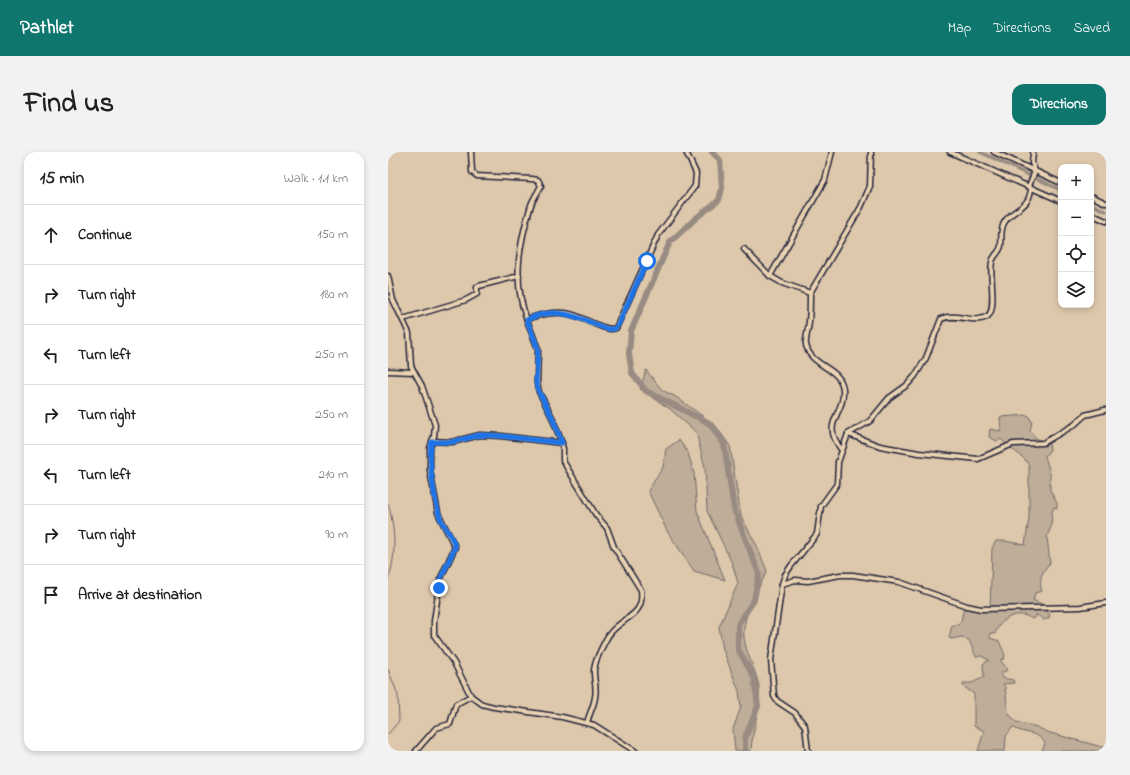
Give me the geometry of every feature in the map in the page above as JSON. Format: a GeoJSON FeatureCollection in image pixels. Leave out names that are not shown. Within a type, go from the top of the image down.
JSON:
{"type":"FeatureCollection","features":[{"type":"Feature","properties":{"kind":"street"},"geometry":{"type":"LineString","coordinates":[[471,152],[472,172],[477,176],[538,180],[540,183],[541,186],[532,204],[521,244],[517,268],[519,276],[520,302],[538,349],[536,383],[562,443],[564,461],[596,515],[606,528],[614,547],[641,590],[642,597],[639,609],[620,623],[608,636],[597,661],[594,673],[596,689],[595,699],[587,723]]}},
{"type":"Feature","properties":{"kind":"street"},"geometry":{"type":"LineString","coordinates":[[527,320],[533,317],[554,313],[568,313],[607,329],[616,328],[658,235],[695,186],[696,179],[694,168],[686,152]]}},
{"type":"Feature","properties":{"kind":"street"},"geometry":{"type":"LineString","coordinates":[[770,276],[824,180],[832,152]]}},
{"type":"Feature","properties":{"kind":"street"},"geometry":{"type":"LineString","coordinates":[[841,449],[833,439],[832,428],[843,388],[839,378],[809,354],[806,345],[810,320],[810,293],[861,207],[870,186],[871,152]]}},
{"type":"Feature","properties":{"kind":"street"},"geometry":{"type":"LineString","coordinates":[[950,152],[1059,200]]}},
{"type":"Feature","properties":{"kind":"street"},"geometry":{"type":"LineString","coordinates":[[994,152],[1058,182]]}},
{"type":"Feature","properties":{"kind":"street"},"geometry":{"type":"LineString","coordinates":[[808,751],[806,726],[795,713],[777,701],[774,696],[771,660],[782,584],[785,575],[817,534],[821,506],[837,484],[838,462],[841,449],[848,434],[870,421],[889,398],[907,385],[915,376],[926,358],[941,319],[953,316],[973,319],[987,316],[990,313],[992,306],[992,263],[1001,248],[1002,228],[1009,216],[1024,206],[1030,197],[1030,187],[1035,171],[1032,163],[1032,152]]}},
{"type":"Feature","properties":{"kind":"street"},"geometry":{"type":"LineString","coordinates":[[1094,197],[1106,203]]}},
{"type":"Feature","properties":{"kind":"street"},"geometry":{"type":"LineString","coordinates":[[1094,215],[1106,221]]}},
{"type":"Feature","properties":{"kind":"street"},"geometry":{"type":"LineString","coordinates":[[744,249],[770,276],[782,283],[810,293]]}},
{"type":"Feature","properties":{"kind":"street"},"geometry":{"type":"LineString","coordinates":[[388,276],[393,300],[410,338],[410,357],[414,372],[422,386],[435,425],[434,436],[430,448],[430,471],[438,513],[455,547],[440,580],[434,621],[434,635],[454,663],[471,696],[482,704],[562,717],[594,725],[636,751]]}},
{"type":"Feature","properties":{"kind":"street"},"geometry":{"type":"LineString","coordinates":[[403,320],[466,300],[477,294],[477,287],[479,286],[519,276]]}},
{"type":"Feature","properties":{"kind":"street"},"geometry":{"type":"LineString","coordinates":[[388,371],[414,372]]}},
{"type":"Feature","properties":{"kind":"street"},"geometry":{"type":"LineString","coordinates":[[848,434],[880,446],[919,453],[978,459],[1013,444],[1043,443],[1074,425],[1084,415],[1105,410]]}},
{"type":"Feature","properties":{"kind":"street"},"geometry":{"type":"LineString","coordinates":[[432,442],[452,442],[480,435],[562,443]]}},
{"type":"Feature","properties":{"kind":"street"},"geometry":{"type":"LineString","coordinates":[[782,584],[795,580],[808,581],[840,575],[854,575],[899,582],[926,590],[967,606],[981,609],[1080,607],[1106,603]]}},
{"type":"Feature","properties":{"kind":"street"},"geometry":{"type":"LineString","coordinates":[[416,751],[436,728],[450,724],[456,704],[471,696]]}},
{"type":"Feature","properties":{"kind":"shaded area"},"geometry":{"type":"Polygon","coordinates":[[[646,370],[662,390],[676,397],[715,425],[730,446],[741,516],[757,546],[767,571],[750,606],[744,625],[745,643],[759,687],[758,711],[751,751],[735,751],[733,729],[741,707],[739,691],[723,650],[719,627],[738,583],[732,563],[707,511],[705,468],[696,432],[670,409],[640,389],[646,370]]]}},
{"type":"Feature","properties":{"kind":"shaded area"},"geometry":{"type":"Polygon","coordinates":[[[1028,415],[1032,422],[1030,431],[1036,438],[1049,444],[1050,450],[1045,456],[1050,473],[1050,490],[1057,503],[1057,508],[1054,507],[1052,512],[1051,527],[1047,537],[1050,563],[1045,569],[1041,579],[1040,583],[1042,591],[1035,593],[1033,600],[1042,604],[1050,615],[1049,618],[1044,620],[1036,614],[1036,617],[1032,619],[1027,616],[1015,615],[1005,620],[997,628],[995,634],[990,633],[990,638],[999,641],[1005,655],[1004,659],[1000,660],[1008,670],[1001,673],[1003,678],[1013,680],[1014,683],[1003,684],[1005,687],[1008,713],[1016,722],[1102,747],[1106,746],[1106,751],[1042,751],[1045,743],[1042,739],[1034,734],[1021,731],[1013,727],[1006,736],[1005,751],[978,751],[984,731],[974,726],[974,694],[963,686],[963,683],[972,683],[984,677],[983,664],[989,660],[981,656],[976,657],[969,640],[962,637],[949,638],[952,625],[958,625],[961,621],[964,607],[990,611],[992,548],[996,541],[1005,541],[1025,545],[1029,518],[1029,465],[1001,439],[997,441],[989,437],[990,429],[1001,431],[1000,417],[1028,415]]]}},
{"type":"Feature","properties":{"kind":"shaded area"},"geometry":{"type":"Polygon","coordinates":[[[679,440],[688,453],[694,473],[697,511],[725,580],[694,571],[667,531],[648,491],[663,467],[666,449],[679,440]]]}},
{"type":"Feature","properties":{"kind":"waterway"},"geometry":{"type":"LineString","coordinates":[[712,152],[720,160],[722,188],[719,200],[696,218],[670,242],[631,331],[629,354],[632,373],[646,391],[709,423],[724,444],[734,509],[759,574],[754,600],[738,624],[738,649],[754,677],[758,706],[745,738],[745,751]]}},
{"type":"Feature","properties":{"kind":"waterway"},"geometry":{"type":"LineString","coordinates":[[980,152],[1058,189]]}},
{"type":"Feature","properties":{"kind":"waterway"},"geometry":{"type":"LineString","coordinates":[[1094,205],[1106,211]]}},
{"type":"Feature","properties":{"kind":"waterway"},"geometry":{"type":"LineString","coordinates":[[388,503],[394,542],[393,561],[388,580]]}},
{"type":"Feature","properties":{"kind":"waterway"},"geometry":{"type":"LineString","coordinates":[[388,669],[398,695],[399,721],[388,734]]}},
{"type":"Feature","properties":{"kind":"route"},"geometry":{"type":"LineString","coordinates":[[439,588],[440,580],[455,551],[455,544],[441,522],[438,513],[430,471],[430,448],[432,442],[452,442],[480,435],[562,443],[536,383],[538,349],[527,320],[533,317],[554,313],[568,313],[607,329],[614,329],[618,325],[647,261]]}}]}
